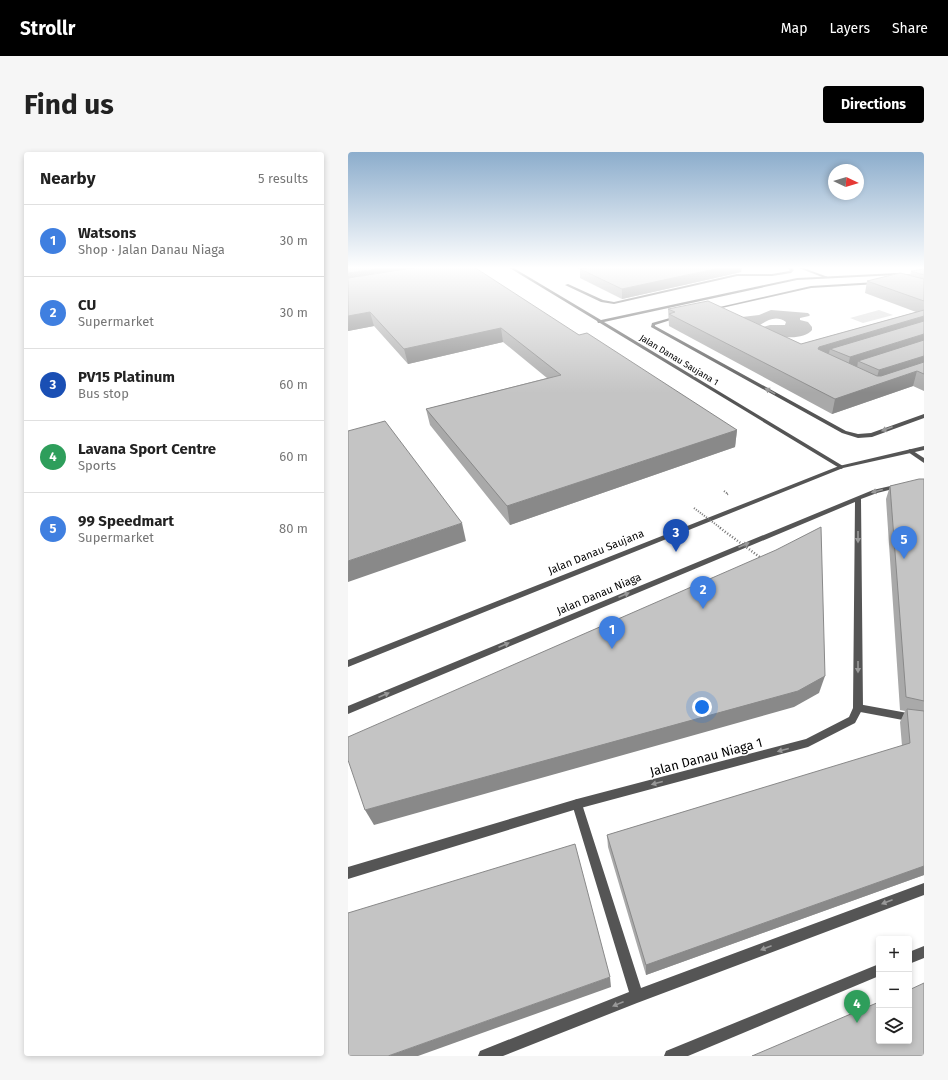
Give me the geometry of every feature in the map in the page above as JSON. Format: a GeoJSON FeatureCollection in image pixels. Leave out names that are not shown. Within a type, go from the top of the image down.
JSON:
{"type":"FeatureCollection","features":[{"type":"Feature","properties":{"kind":"street","name":"Jalan Danau Saujana 1"},"geometry":{"type":"LineString","coordinates":[[578,309],[840,467]]}},
{"type":"Feature","properties":{"kind":"street"},"geometry":{"type":"LineString","coordinates":[[599,322],[657,309]]}},
{"type":"Feature","properties":{"kind":"street"},"geometry":{"type":"LineString","coordinates":[[688,315],[653,324],[652,327],[844,432],[858,436],[872,435],[924,416]]}},
{"type":"Feature","properties":{"kind":"street","name":"Jalan Danau Saujana"},"geometry":{"type":"LineString","coordinates":[[348,664],[840,467],[924,448]]}},
{"type":"Feature","properties":{"kind":"street"},"geometry":{"type":"LineString","coordinates":[[910,451],[924,461]]}},
{"type":"Feature","properties":{"kind":"street","name":"Jalan Danau Niaga"},"geometry":{"type":"LineString","coordinates":[[348,710],[875,491],[903,485]]}},
{"type":"Feature","properties":{"kind":"street"},"geometry":{"type":"LineString","coordinates":[[858,498],[858,708],[924,720]]}},
{"type":"Feature","properties":{"kind":"street","name":"Jalan Danau Niaga 1"},"geometry":{"type":"LineString","coordinates":[[348,873],[577,804],[808,743],[852,720],[858,708]]}},
{"type":"Feature","properties":{"kind":"street"},"geometry":{"type":"LineString","coordinates":[[577,804],[637,996]]}},
{"type":"Feature","properties":{"kind":"street"},"geometry":{"type":"LineString","coordinates":[[485,1056],[637,996],[924,889]]}},
{"type":"Feature","properties":{"kind":"street"},"geometry":{"type":"LineString","coordinates":[[912,957],[924,952]]}},
{"type":"Feature","properties":{"kind":"street"},"geometry":{"type":"LineString","coordinates":[[671,1056],[876,971]]}},
{"type":"Feature","properties":{"kind":"path"},"geometry":{"type":"LineString","coordinates":[[694,508],[766,562]]}},
{"type":"Feature","properties":{"kind":"shaded area"},"geometry":{"type":"Polygon","coordinates":[[[771,310],[808,313],[810,315],[809,316],[800,318],[800,320],[808,322],[812,327],[812,330],[801,336],[782,336],[763,327],[770,325],[785,325],[786,322],[782,320],[772,319],[760,325],[742,317],[759,315],[771,310]]]}},
{"type":"Feature","properties":{"kind":"shaded area"},"geometry":{"type":"Polygon","coordinates":[[[879,310],[893,315],[863,323],[850,318],[879,310]]]}},
{"type":"Feature","properties":{"kind":"building"},"geometry":{"type":"Polygon","coordinates":[[[348,309],[539,309],[579,335],[587,333],[737,430],[507,506],[426,409],[561,375],[501,328],[404,349],[370,312],[348,316],[348,309]]]}},
{"type":"Feature","properties":{"kind":"building"},"geometry":{"type":"Polygon","coordinates":[[[668,309],[726,309],[801,344],[924,310],[924,316],[819,347],[818,349],[877,376],[924,362],[924,374],[917,371],[835,399],[669,314],[675,312],[668,309]]]}},
{"type":"Feature","properties":{"kind":"building"},"geometry":{"type":"Polygon","coordinates":[[[924,321],[924,334],[850,357],[830,349],[924,321]]]}},
{"type":"Feature","properties":{"kind":"building"},"geometry":{"type":"Polygon","coordinates":[[[924,340],[924,356],[879,370],[858,361],[924,340]]]}},
{"type":"Feature","properties":{"kind":"building"},"geometry":{"type":"Polygon","coordinates":[[[385,421],[462,523],[348,561],[348,431],[385,421]]]}},
{"type":"Feature","properties":{"kind":"building"},"geometry":{"type":"Polygon","coordinates":[[[924,479],[924,701],[906,697],[890,486],[924,479]]]}},
{"type":"Feature","properties":{"kind":"building"},"geometry":{"type":"Polygon","coordinates":[[[821,527],[825,676],[798,691],[365,810],[348,760],[348,737],[776,550],[821,527]]]}},
{"type":"Feature","properties":{"kind":"building"},"geometry":{"type":"Polygon","coordinates":[[[907,709],[924,711],[924,866],[646,965],[607,835],[910,743],[907,709]]]}},
{"type":"Feature","properties":{"kind":"building"},"geometry":{"type":"Polygon","coordinates":[[[575,844],[610,977],[388,1056],[348,1056],[348,913],[575,844]]]}},
{"type":"Feature","properties":{"kind":"building"},"geometry":{"type":"Polygon","coordinates":[[[924,983],[924,1056],[752,1056],[876,1003],[876,1044],[912,1044],[912,989],[924,983]]]}},
{"type":"Feature","properties":{"kind":"place","name":"PV15 Platinum"},"geometry":{"type":"Point","coordinates":[676,552]}},
{"type":"Feature","properties":{"kind":"place","name":"99 Speedmart"},"geometry":{"type":"Point","coordinates":[904,559]}},
{"type":"Feature","properties":{"kind":"place","name":"CU"},"geometry":{"type":"Point","coordinates":[703,609]}},
{"type":"Feature","properties":{"kind":"place","name":"Watsons"},"geometry":{"type":"Point","coordinates":[612,649]}},
{"type":"Feature","properties":{"kind":"place","name":"Lavana Sport Centre"},"geometry":{"type":"Point","coordinates":[857,1023]}}]}
